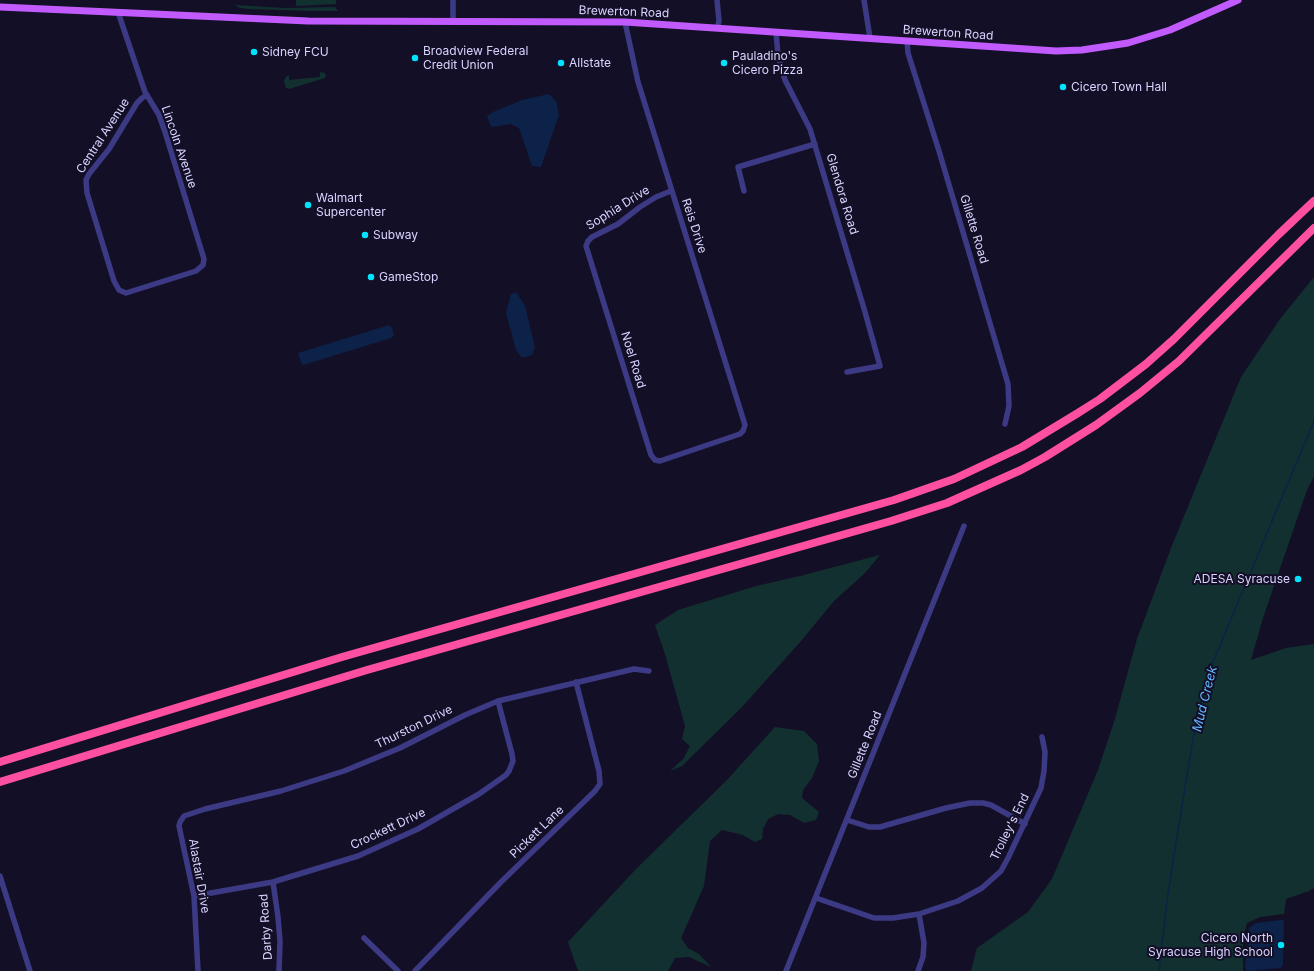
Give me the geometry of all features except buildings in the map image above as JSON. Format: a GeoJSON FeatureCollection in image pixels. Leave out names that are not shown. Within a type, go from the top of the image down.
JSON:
{"type":"FeatureCollection","features":[{"type":"Feature","properties":{"kind":"highway"},"geometry":{"type":"LineString","coordinates":[[0,762],[342,657],[894,500],[954,479],[1022,448],[1100,399],[1146,364],[1174,339],[1314,201]]}},
{"type":"Feature","properties":{"kind":"highway"},"geometry":{"type":"LineString","coordinates":[[0,782],[367,670],[892,521],[947,503],[1021,470],[1045,457],[1096,425],[1140,393],[1179,361],[1314,228]]}},
{"type":"Feature","properties":{"kind":"main road","name":"Brewerton Road"},"geometry":{"type":"LineString","coordinates":[[0,7],[308,21],[625,22],[1035,50],[1082,50],[1128,44],[1158,35],[1238,0]]}},
{"type":"Feature","properties":{"kind":"street"},"geometry":{"type":"LineString","coordinates":[[453,0],[453,21]]}},
{"type":"Feature","properties":{"kind":"street"},"geometry":{"type":"LineString","coordinates":[[717,0],[719,21],[717,28]]}},
{"type":"Feature","properties":{"kind":"street"},"geometry":{"type":"LineString","coordinates":[[864,0],[870,38]]}},
{"type":"Feature","properties":{"kind":"street","name":"Lincoln Avenue"},"geometry":{"type":"LineString","coordinates":[[118,12],[147,95],[159,115],[165,132],[204,259],[204,265],[196,271],[134,291],[126,293],[120,292]]}},
{"type":"Feature","properties":{"kind":"street","name":"Reis Drive"},"geometry":{"type":"LineString","coordinates":[[625,22],[638,82],[744,422],[743,431],[740,434],[668,459]]}},
{"type":"Feature","properties":{"kind":"street","name":"Glendora Road"},"geometry":{"type":"LineString","coordinates":[[776,32],[778,56],[785,80],[803,112],[815,144],[880,366],[847,372]]}},
{"type":"Feature","properties":{"kind":"street","name":"Gillette Road"},"geometry":{"type":"LineString","coordinates":[[907,41],[908,53],[941,158],[1008,384],[1009,406],[1006,424]]}},
{"type":"Feature","properties":{"kind":"street","name":"Central Avenue"},"geometry":{"type":"LineString","coordinates":[[120,292],[114,281],[87,193],[86,180],[109,149],[137,103],[147,95]]}},
{"type":"Feature","properties":{"kind":"street"},"geometry":{"type":"LineString","coordinates":[[744,191],[738,167],[815,144]]}},
{"type":"Feature","properties":{"kind":"street","name":"Sophia Drive"},"geometry":{"type":"LineString","coordinates":[[588,252],[586,246],[592,237],[618,224],[640,206],[671,191]]}},
{"type":"Feature","properties":{"kind":"street","name":"Noel Road"},"geometry":{"type":"LineString","coordinates":[[588,252],[651,455],[655,460],[660,461],[668,459]]}},
{"type":"Feature","properties":{"kind":"street","name":"Gillette Road"},"geometry":{"type":"LineString","coordinates":[[786,971],[964,526]]}},
{"type":"Feature","properties":{"kind":"street","name":"Thurston Drive"},"geometry":{"type":"LineString","coordinates":[[190,813],[281,791],[339,773],[400,748],[465,715],[498,701],[634,669],[649,671]]}},
{"type":"Feature","properties":{"kind":"street","name":"Pickett Lane"},"geometry":{"type":"LineString","coordinates":[[414,971],[501,882],[596,791],[600,784],[599,771],[576,682]]}},
{"type":"Feature","properties":{"kind":"street","name":"Crockett Drive"},"geometry":{"type":"LineString","coordinates":[[194,896],[274,882],[358,856],[389,843],[450,812],[501,780],[509,771],[512,761],[512,754],[498,701]]}},
{"type":"Feature","properties":{"kind":"street","name":"Trolley's End"},"geometry":{"type":"LineString","coordinates":[[816,898],[874,918],[893,918],[919,914],[972,895],[993,880],[1001,870],[1025,824],[1041,788],[1045,752],[1042,737]]}},
{"type":"Feature","properties":{"kind":"street"},"geometry":{"type":"LineString","coordinates":[[847,820],[869,827],[880,827],[946,808],[970,803],[983,803],[991,805],[1025,824]]}},
{"type":"Feature","properties":{"kind":"street","name":"Alastair Drive"},"geometry":{"type":"LineString","coordinates":[[190,813],[182,818],[179,826],[194,896],[198,971]]}},
{"type":"Feature","properties":{"kind":"street"},"geometry":{"type":"LineString","coordinates":[[0,876],[30,971]]}},
{"type":"Feature","properties":{"kind":"street","name":"Darby Road"},"geometry":{"type":"LineString","coordinates":[[274,882],[280,941],[279,971]]}},
{"type":"Feature","properties":{"kind":"street"},"geometry":{"type":"LineString","coordinates":[[918,971],[924,943],[919,914]]}},
{"type":"Feature","properties":{"kind":"street"},"geometry":{"type":"LineString","coordinates":[[364,938],[398,971]]}},
{"type":"Feature","properties":{"kind":"green space"},"geometry":{"type":"Polygon","coordinates":[[[296,0],[336,0],[336,4],[296,6],[296,0]]]}},
{"type":"Feature","properties":{"kind":"green space"},"geometry":{"type":"Polygon","coordinates":[[[235,5],[284,8],[335,7],[338,11],[250,9],[240,8],[235,5]]]}},
{"type":"Feature","properties":{"kind":"green space"},"geometry":{"type":"Polygon","coordinates":[[[320,72],[325,73],[325,78],[289,89],[286,88],[284,81],[289,75],[289,80],[320,77],[320,72]]]}},
{"type":"Feature","properties":{"kind":"green space"},"geometry":{"type":"Polygon","coordinates":[[[1314,277],[1314,476],[1307,490],[1263,618],[1251,660],[1286,648],[1314,644],[1314,888],[1286,899],[1284,914],[1260,917],[1247,923],[1243,938],[1243,971],[971,971],[977,948],[1028,912],[1052,879],[1098,770],[1114,722],[1137,639],[1171,548],[1241,377],[1280,319],[1314,277]]]}},
{"type":"Feature","properties":{"kind":"green space"},"geometry":{"type":"Polygon","coordinates":[[[880,555],[865,573],[834,601],[801,641],[742,707],[682,766],[670,771],[684,758],[690,746],[682,739],[685,726],[665,654],[655,625],[678,610],[756,586],[880,555]]]}},
{"type":"Feature","properties":{"kind":"green space"},"geometry":{"type":"Polygon","coordinates":[[[775,727],[804,731],[817,744],[819,761],[812,778],[803,790],[802,798],[819,812],[816,820],[804,823],[790,815],[778,814],[768,819],[763,829],[762,839],[755,842],[743,835],[722,830],[710,841],[704,886],[681,938],[688,948],[699,954],[711,967],[689,957],[675,958],[668,971],[578,971],[568,942],[637,868],[726,781],[775,727]]]}},
{"type":"Feature","properties":{"kind":"water"},"geometry":{"type":"Polygon","coordinates":[[[549,94],[556,101],[559,115],[541,167],[532,166],[519,128],[511,124],[492,127],[487,116],[522,100],[549,94]]]}},
{"type":"Feature","properties":{"kind":"water"},"geometry":{"type":"Polygon","coordinates":[[[516,292],[525,306],[535,347],[532,355],[522,358],[516,350],[506,313],[511,294],[516,292]]]}},
{"type":"Feature","properties":{"kind":"water"},"geometry":{"type":"Polygon","coordinates":[[[389,325],[392,328],[394,335],[391,338],[303,365],[301,363],[298,353],[389,325]]]}},
{"type":"Feature","properties":{"kind":"water"},"geometry":{"type":"Polygon","coordinates":[[[1283,920],[1283,965],[1281,968],[1247,971],[1245,968],[1249,928],[1256,923],[1283,920]]]}},
{"type":"Feature","properties":{"kind":"waterway","name":"Mud Creek"},"geometry":{"type":"LineString","coordinates":[[1159,971],[1168,893],[1193,739],[1208,674],[1314,421]]}},
{"type":"Feature","properties":{"kind":"place","name":"Sidney FCU"},"geometry":{"type":"Point","coordinates":[254,52]}},
{"type":"Feature","properties":{"kind":"place","name":"Broadview Federal Credit Union"},"geometry":{"type":"Point","coordinates":[415,58]}},
{"type":"Feature","properties":{"kind":"place","name":"Allstate"},"geometry":{"type":"Point","coordinates":[561,63]}},
{"type":"Feature","properties":{"kind":"place","name":"Pauladino's Cicero Pizza"},"geometry":{"type":"Point","coordinates":[724,63]}},
{"type":"Feature","properties":{"kind":"place","name":"Cicero Town Hall"},"geometry":{"type":"Point","coordinates":[1063,87]}},
{"type":"Feature","properties":{"kind":"place","name":"Walmart Supercenter"},"geometry":{"type":"Point","coordinates":[308,205]}},
{"type":"Feature","properties":{"kind":"place","name":"Subway"},"geometry":{"type":"Point","coordinates":[365,235]}},
{"type":"Feature","properties":{"kind":"place","name":"GameStop"},"geometry":{"type":"Point","coordinates":[371,277]}},
{"type":"Feature","properties":{"kind":"place","name":"ADESA Syracuse"},"geometry":{"type":"Point","coordinates":[1298,579]}},
{"type":"Feature","properties":{"kind":"place","name":"Cicero North Syracuse High School"},"geometry":{"type":"Point","coordinates":[1281,945]}}]}
